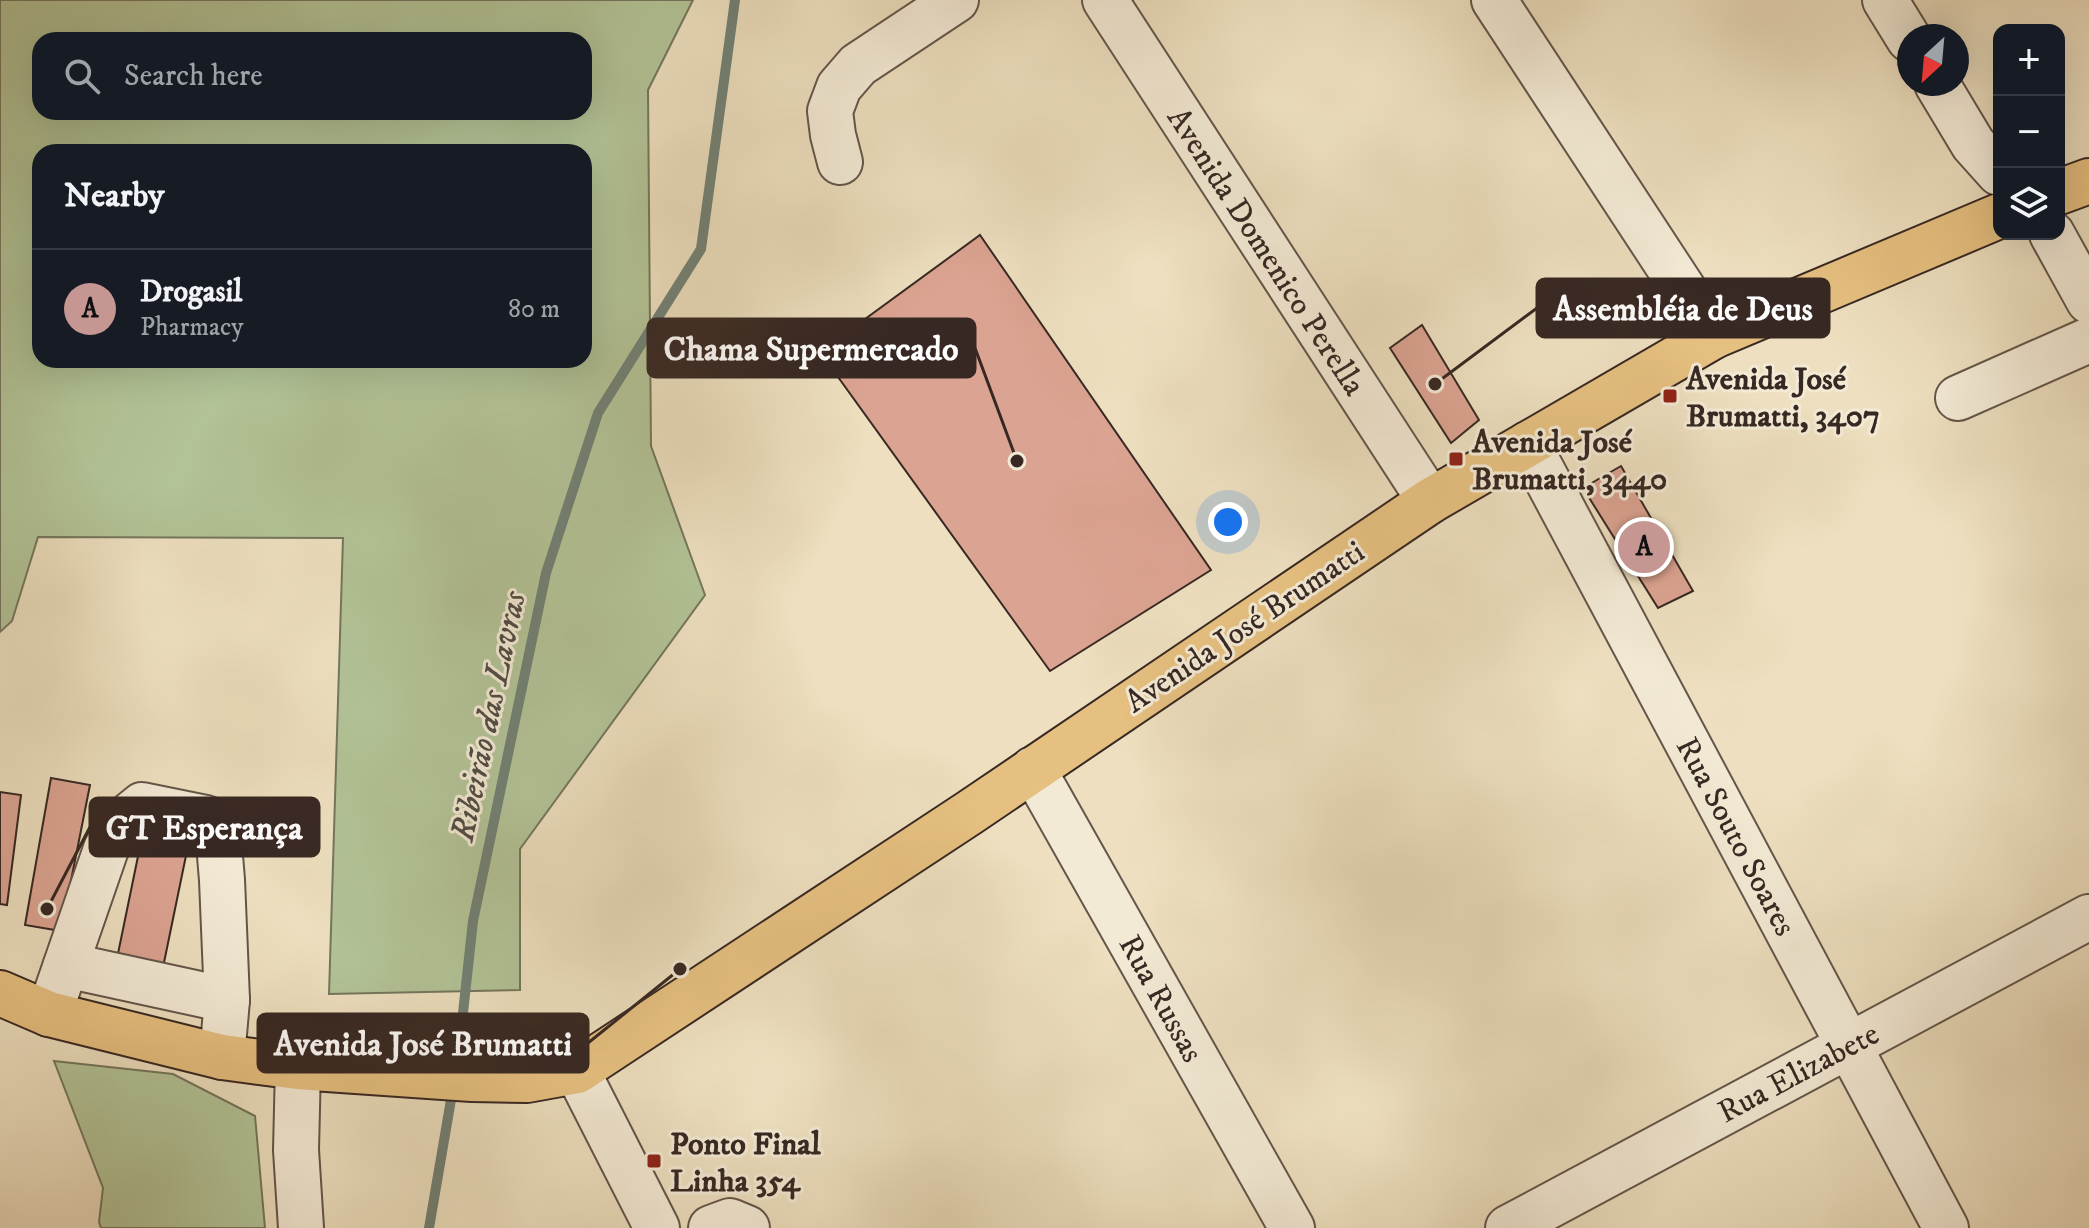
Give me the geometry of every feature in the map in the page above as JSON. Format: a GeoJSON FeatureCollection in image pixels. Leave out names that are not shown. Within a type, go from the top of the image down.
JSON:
{"type":"FeatureCollection","features":[{"type":"Feature","properties":{"kind":"main road"},"geometry":{"type":"LineString","coordinates":[[2065,190],[2089,181]]}},
{"type":"Feature","properties":{"kind":"main road","name":"Avenida José Brumatti"},"geometry":{"type":"LineString","coordinates":[[0,993],[49,1014],[222,1057],[298,1067],[472,1079],[527,1080],[577,1071],[956,822],[1430,501],[1714,336],[1993,219]]}},
{"type":"Feature","properties":{"kind":"street"},"geometry":{"type":"LineString","coordinates":[[840,162],[830,111],[839,87],[858,65],[956,0]]}},
{"type":"Feature","properties":{"kind":"street","name":"Avenida Domenico Perella"},"geometry":{"type":"LineString","coordinates":[[1105,0],[1430,501]]}},
{"type":"Feature","properties":{"kind":"street"},"geometry":{"type":"LineString","coordinates":[[1494,0],[1714,336]]}},
{"type":"Feature","properties":{"kind":"street"},"geometry":{"type":"LineString","coordinates":[[1885,0],[1900,24]]}},
{"type":"Feature","properties":{"kind":"street"},"geometry":{"type":"LineString","coordinates":[[1944,96],[1973,144],[1995,168]]}},
{"type":"Feature","properties":{"kind":"street"},"geometry":{"type":"LineString","coordinates":[[2055,240],[2089,301]]}},
{"type":"Feature","properties":{"kind":"street"},"geometry":{"type":"LineString","coordinates":[[1958,398],[2089,340]]}},
{"type":"Feature","properties":{"kind":"street","name":"Rua Souto Soares"},"geometry":{"type":"LineString","coordinates":[[1528,444],[1946,1228]]}},
{"type":"Feature","properties":{"kind":"street","name":"Rua Russas"},"geometry":{"type":"LineString","coordinates":[[1033,769],[1292,1228]]}},
{"type":"Feature","properties":{"kind":"street"},"geometry":{"type":"LineString","coordinates":[[49,1014],[106,849],[120,823],[142,805],[206,818],[219,844],[227,1000],[222,1057]]}},
{"type":"Feature","properties":{"kind":"street","name":"Rua Elizabete"},"geometry":{"type":"LineString","coordinates":[[1508,1228],[2089,917]]}},
{"type":"Feature","properties":{"kind":"street"},"geometry":{"type":"LineString","coordinates":[[66,965],[227,1000]]}},
{"type":"Feature","properties":{"kind":"street"},"geometry":{"type":"LineString","coordinates":[[298,1067],[296,1150],[301,1228]]}},
{"type":"Feature","properties":{"kind":"street"},"geometry":{"type":"LineString","coordinates":[[577,1071],[657,1228]]}},
{"type":"Feature","properties":{"kind":"street"},"geometry":{"type":"LineString","coordinates":[[711,1228],[730,1221],[747,1228]]}},
{"type":"Feature","properties":{"kind":"green space"},"geometry":{"type":"Polygon","coordinates":[[[0,0],[693,0],[648,90],[651,446],[705,595],[520,849],[520,990],[329,994],[343,538],[38,537],[12,621],[0,632],[0,0]]]}},
{"type":"Feature","properties":{"kind":"green space"},"geometry":{"type":"Polygon","coordinates":[[[54,1061],[173,1074],[255,1116],[265,1228],[101,1228],[103,1188],[54,1061]]]}},
{"type":"Feature","properties":{"kind":"building"},"geometry":{"type":"Polygon","coordinates":[[[980,235],[1211,570],[1050,671],[820,352],[980,235]]]}},
{"type":"Feature","properties":{"kind":"building"},"geometry":{"type":"Polygon","coordinates":[[[1422,325],[1479,420],[1451,443],[1390,348],[1422,325]]]}},
{"type":"Feature","properties":{"kind":"building"},"geometry":{"type":"Polygon","coordinates":[[[1621,466],[1693,591],[1658,608],[1583,488],[1621,466]]]}},
{"type":"Feature","properties":{"kind":"building"},"geometry":{"type":"Polygon","coordinates":[[[51,778],[90,785],[61,931],[25,925],[51,778]]]}},
{"type":"Feature","properties":{"kind":"building"},"geometry":{"type":"Polygon","coordinates":[[[0,792],[21,795],[7,905],[0,904],[0,792]]]}},
{"type":"Feature","properties":{"kind":"building"},"geometry":{"type":"Polygon","coordinates":[[[143,832],[189,841],[160,982],[114,973],[143,832]]]}},
{"type":"Feature","properties":{"kind":"waterway","name":"Ribeirão das Lavras"},"geometry":{"type":"LineString","coordinates":[[457,1068],[473,921],[546,573],[598,413],[701,249],[735,0]]}},
{"type":"Feature","properties":{"kind":"waterway","name":"Ribeirão das Lavras"},"geometry":{"type":"LineString","coordinates":[[429,1228],[453,1088]]}},
{"type":"Feature","properties":{"kind":"place","name":"Assembléia de Deus"},"geometry":{"type":"Point","coordinates":[1435,384]}},
{"type":"Feature","properties":{"kind":"place","name":"Avenida José Brumatti, 3407"},"geometry":{"type":"Point","coordinates":[1670,396]}},
{"type":"Feature","properties":{"kind":"place","name":"Avenida José Brumatti, 3440"},"geometry":{"type":"Point","coordinates":[1456,459]}},
{"type":"Feature","properties":{"kind":"place","name":"Chama Supermercado"},"geometry":{"type":"Point","coordinates":[1017,461]}},
{"type":"Feature","properties":{"kind":"place","name":"Drogasil"},"geometry":{"type":"Point","coordinates":[1644,547]}},
{"type":"Feature","properties":{"kind":"place","name":"GT Esperança"},"geometry":{"type":"Point","coordinates":[47,909]}},
{"type":"Feature","properties":{"kind":"place","name":"Avenida José Brumatti"},"geometry":{"type":"Point","coordinates":[680,969]}},
{"type":"Feature","properties":{"kind":"place","name":"Ponto Final Linha 354"},"geometry":{"type":"Point","coordinates":[654,1161]}}]}
